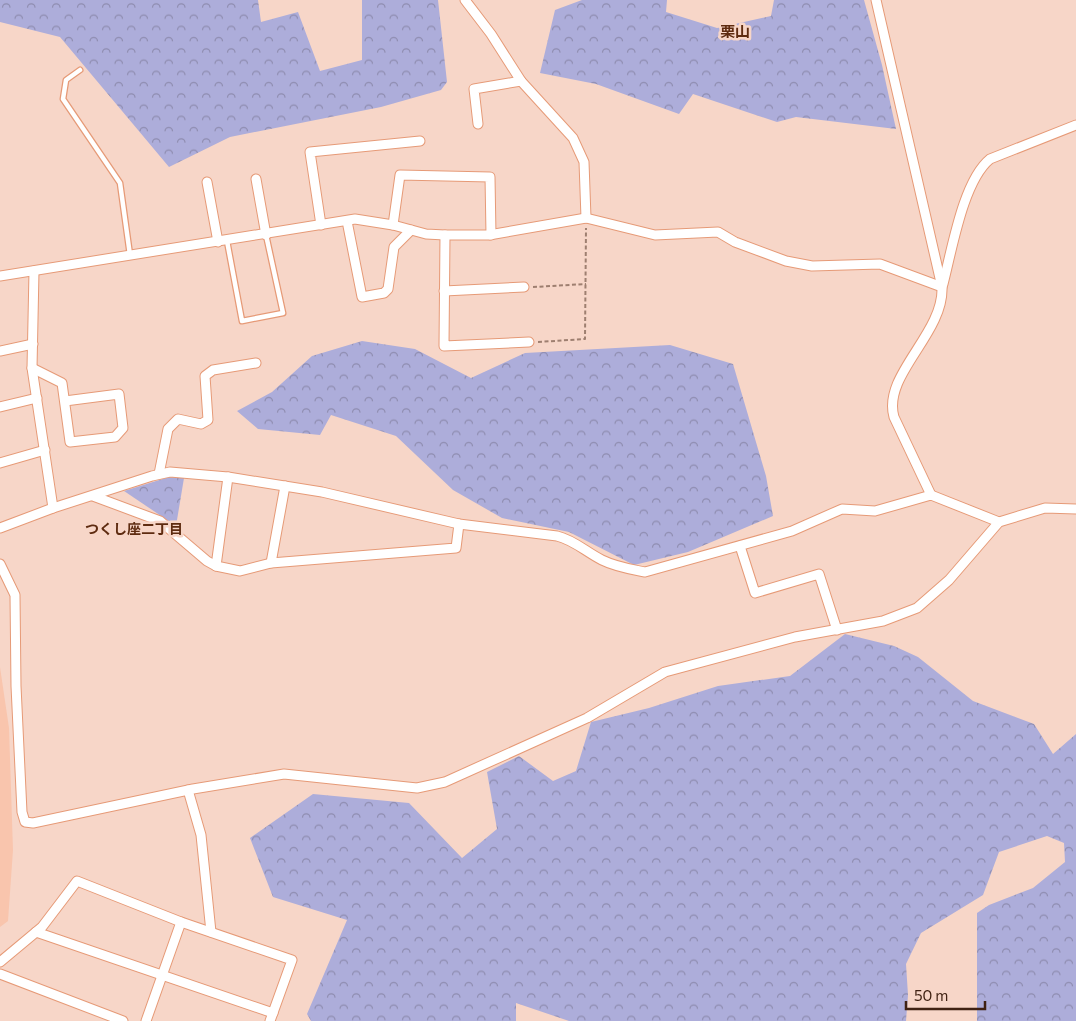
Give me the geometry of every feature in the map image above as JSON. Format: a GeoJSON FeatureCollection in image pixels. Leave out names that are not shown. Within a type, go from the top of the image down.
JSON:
{"type":"FeatureCollection","features":[{"type":"Feature","properties":{"kind":"street"},"geometry":{"type":"LineString","coordinates":[[464,0],[491,34],[521,81],[573,138],[584,162],[586,218]]}},
{"type":"Feature","properties":{"kind":"street"},"geometry":{"type":"LineString","coordinates":[[876,0],[942,287]]}},
{"type":"Feature","properties":{"kind":"street"},"geometry":{"type":"LineString","coordinates":[[478,124],[474,88],[521,81]]}},
{"type":"Feature","properties":{"kind":"street"},"geometry":{"type":"LineString","coordinates":[[931,495],[891,407],[892,396],[905,370],[939,314],[942,287],[967,196],[980,167],[990,159],[1076,125]]}},
{"type":"Feature","properties":{"kind":"street"},"geometry":{"type":"LineString","coordinates":[[321,225],[310,152],[420,141]]}},
{"type":"Feature","properties":{"kind":"street"},"geometry":{"type":"LineString","coordinates":[[394,225],[400,175],[490,177],[491,235]]}},
{"type":"Feature","properties":{"kind":"street"},"geometry":{"type":"LineString","coordinates":[[256,179],[266,234]]}},
{"type":"Feature","properties":{"kind":"street"},"geometry":{"type":"LineString","coordinates":[[207,182],[222,242]]}},
{"type":"Feature","properties":{"kind":"street"},"geometry":{"type":"LineString","coordinates":[[0,276],[222,242],[355,219],[445,235],[491,235],[586,218],[655,235],[718,232],[735,242],[786,261],[812,266],[880,264],[942,287]]}},
{"type":"Feature","properties":{"kind":"street"},"geometry":{"type":"LineString","coordinates":[[347,221],[362,297],[384,292],[388,289],[394,247],[412,230]]}},
{"type":"Feature","properties":{"kind":"street"},"geometry":{"type":"LineString","coordinates":[[445,235],[444,346],[529,342]]}},
{"type":"Feature","properties":{"kind":"street"},"geometry":{"type":"LineString","coordinates":[[34,271],[32,368],[53,508]]}},
{"type":"Feature","properties":{"kind":"street"},"geometry":{"type":"LineString","coordinates":[[444,291],[524,287]]}},
{"type":"Feature","properties":{"kind":"street"},"geometry":{"type":"LineString","coordinates":[[0,351],[32,344]]}},
{"type":"Feature","properties":{"kind":"street"},"geometry":{"type":"LineString","coordinates":[[159,474],[168,429],[178,419],[201,424],[208,420],[205,376],[213,370],[256,363]]}},
{"type":"Feature","properties":{"kind":"street"},"geometry":{"type":"LineString","coordinates":[[32,368],[62,383],[70,442],[115,436],[123,428],[119,394],[65,401]]}},
{"type":"Feature","properties":{"kind":"street"},"geometry":{"type":"LineString","coordinates":[[0,407],[37,398]]}},
{"type":"Feature","properties":{"kind":"street"},"geometry":{"type":"LineString","coordinates":[[0,463],[44,450]]}},
{"type":"Feature","properties":{"kind":"street"},"geometry":{"type":"LineString","coordinates":[[0,528],[53,508],[170,472],[228,477],[322,492],[459,524],[556,536],[570,539],[611,564],[645,572],[792,531],[842,509],[876,511],[931,495],[999,522]]}},
{"type":"Feature","properties":{"kind":"street"},"geometry":{"type":"LineString","coordinates":[[216,566],[228,477]]}},
{"type":"Feature","properties":{"kind":"street"},"geometry":{"type":"LineString","coordinates":[[272,563],[285,486]]}},
{"type":"Feature","properties":{"kind":"street"},"geometry":{"type":"LineString","coordinates":[[93,496],[160,521],[190,548],[216,566],[240,571],[272,563],[456,548],[459,524]]}},
{"type":"Feature","properties":{"kind":"street"},"geometry":{"type":"LineString","coordinates":[[0,564],[15,595],[18,762],[22,812],[25,822],[33,823],[188,790],[284,774],[417,788],[445,782],[587,718],[665,672],[795,638],[883,621],[926,602],[999,522],[1045,508],[1076,509]]}},
{"type":"Feature","properties":{"kind":"street"},"geometry":{"type":"LineString","coordinates":[[740,546],[755,593],[819,574],[837,630]]}},
{"type":"Feature","properties":{"kind":"street"},"geometry":{"type":"LineString","coordinates":[[188,790],[201,835],[211,932]]}},
{"type":"Feature","properties":{"kind":"street"},"geometry":{"type":"LineString","coordinates":[[0,962],[36,932],[77,881],[181,922],[292,960],[272,1017],[162,975],[36,932]]}},
{"type":"Feature","properties":{"kind":"street"},"geometry":{"type":"LineString","coordinates":[[146,1021],[181,922]]}},
{"type":"Feature","properties":{"kind":"street"},"geometry":{"type":"LineString","coordinates":[[0,974],[123,1021]]}},
{"type":"Feature","properties":{"kind":"lane"},"geometry":{"type":"LineString","coordinates":[[80,70],[66,80],[63,99],[120,183],[130,256]]}},
{"type":"Feature","properties":{"kind":"lane"},"geometry":{"type":"LineString","coordinates":[[222,242],[242,321],[283,313],[266,234]]}},
{"type":"Feature","properties":{"kind":"path"},"geometry":{"type":"LineString","coordinates":[[529,342],[585,339],[586,218]]}},
{"type":"Feature","properties":{"kind":"path"},"geometry":{"type":"LineString","coordinates":[[524,287],[586,284]]}},
{"type":"Feature","properties":{"kind":"shaded area"},"geometry":{"type":"Polygon","coordinates":[[[0,667],[9,728],[13,850],[8,921],[0,927],[0,667]]]}},
{"type":"Feature","properties":{"kind":"green space"},"geometry":{"type":"Polygon","coordinates":[[[0,0],[258,0],[261,22],[298,12],[320,71],[362,60],[362,0],[438,0],[447,82],[441,90],[381,107],[230,137],[169,167],[60,37],[0,22],[0,0]]]}},
{"type":"Feature","properties":{"kind":"green space"},"geometry":{"type":"Polygon","coordinates":[[[582,0],[667,0],[666,12],[717,28],[771,16],[774,0],[864,0],[882,65],[896,129],[796,117],[777,122],[693,94],[679,114],[596,84],[540,73],[555,10],[582,0]]]}},
{"type":"Feature","properties":{"kind":"green space"},"geometry":{"type":"Polygon","coordinates":[[[362,341],[415,349],[471,378],[525,353],[670,345],[733,364],[766,476],[773,516],[688,552],[634,565],[569,532],[502,518],[453,490],[396,436],[331,415],[320,435],[258,429],[237,411],[272,392],[312,356],[362,341]]]}},
{"type":"Feature","properties":{"kind":"green space"},"geometry":{"type":"Polygon","coordinates":[[[169,477],[184,478],[176,526],[124,491],[169,477]]]}},
{"type":"Feature","properties":{"kind":"green space"},"geometry":{"type":"Polygon","coordinates":[[[845,634],[894,646],[918,657],[973,701],[1034,724],[1053,754],[1076,734],[1076,1021],[977,1021],[977,913],[989,905],[1033,888],[1065,862],[1064,843],[1047,836],[999,852],[983,895],[921,933],[906,964],[908,995],[906,1021],[569,1021],[516,1003],[516,1021],[311,1021],[307,1014],[347,920],[273,897],[250,838],[313,794],[409,803],[462,858],[497,829],[487,772],[519,756],[553,781],[576,771],[591,722],[649,708],[718,686],[790,676],[845,634]]]}},
{"type":"Feature","properties":{"kind":"district","name":"栗山"},"geometry":{"type":"Point","coordinates":[735,31]}},
{"type":"Feature","properties":{"kind":"district","name":"つくし座二丁目"},"geometry":{"type":"Point","coordinates":[134,528]}}]}
